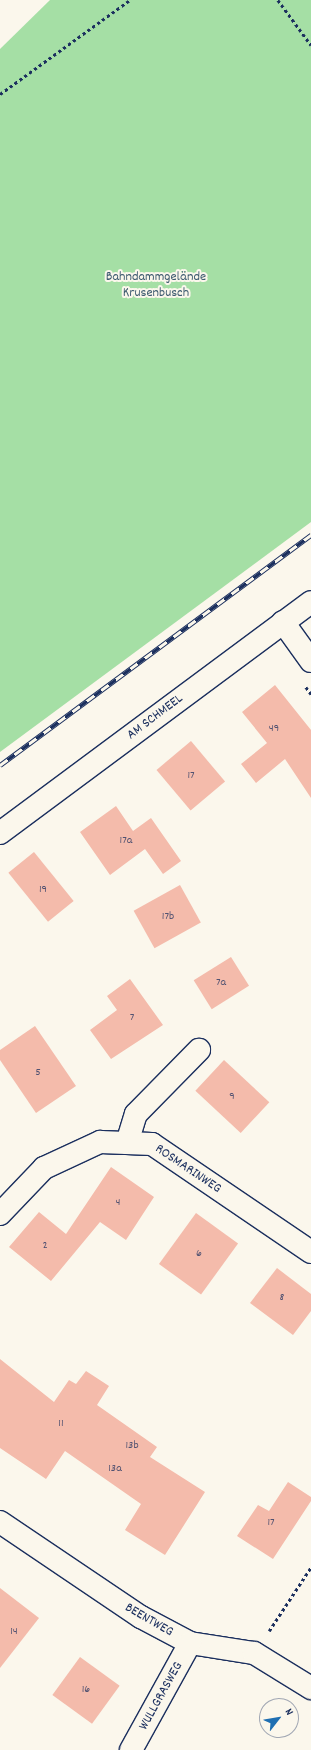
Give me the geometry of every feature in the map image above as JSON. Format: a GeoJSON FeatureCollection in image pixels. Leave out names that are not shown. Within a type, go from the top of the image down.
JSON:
{"type":"FeatureCollection","features":[{"type":"Feature","properties":{"kind":"street","name":"AM SCHMEEL"},"geometry":{"type":"LineString","coordinates":[[0,833],[311,602]]}},
{"type":"Feature","properties":{"kind":"street"},"geometry":{"type":"LineString","coordinates":[[283,622],[311,661]]}},
{"type":"Feature","properties":{"kind":"street"},"geometry":{"type":"LineString","coordinates":[[127,1143],[136,1114],[199,1050]]}},
{"type":"Feature","properties":{"kind":"street","name":"ROSMARINWEG"},"geometry":{"type":"LineString","coordinates":[[0,1214],[44,1168],[100,1142],[152,1144],[311,1252]]}},
{"type":"Feature","properties":{"kind":"street","name":"BEENTWEG"},"geometry":{"type":"LineString","coordinates":[[0,1522],[141,1617],[190,1643],[254,1653],[311,1688]]}},
{"type":"Feature","properties":{"kind":"street","name":"WULLGRASWEG"},"geometry":{"type":"LineString","coordinates":[[131,1750],[190,1643]]}},
{"type":"Feature","properties":{"kind":"path"},"geometry":{"type":"LineString","coordinates":[[0,94],[130,0]]}},
{"type":"Feature","properties":{"kind":"path"},"geometry":{"type":"LineString","coordinates":[[278,0],[311,45]]}},
{"type":"Feature","properties":{"kind":"path"},"geometry":{"type":"LineString","coordinates":[[254,1653],[311,1567]]}},
{"type":"Feature","properties":{"kind":"green space","name":"Bahndammgelände Krusenbusch"},"geometry":{"type":"Polygon","coordinates":[[[50,0],[311,0],[311,522],[0,752],[0,49],[50,0]]]}},
{"type":"Feature","properties":{"kind":"building"},"geometry":{"type":"Polygon","coordinates":[[[275,685],[311,730],[311,798],[285,759],[256,783],[241,764],[267,743],[242,712],[275,685]]]}},
{"type":"Feature","properties":{"kind":"building"},"geometry":{"type":"Polygon","coordinates":[[[191,741],[225,782],[191,811],[157,770],[191,741]]]}},
{"type":"Feature","properties":{"kind":"building"},"geometry":{"type":"Polygon","coordinates":[[[116,806],[133,831],[151,818],[181,861],[163,874],[145,849],[110,875],[80,832],[116,806]]]}},
{"type":"Feature","properties":{"kind":"building"},"geometry":{"type":"Polygon","coordinates":[[[34,852],[74,901],[48,922],[8,873],[34,852]]]}},
{"type":"Feature","properties":{"kind":"building"},"geometry":{"type":"Polygon","coordinates":[[[180,885],[201,923],[154,948],[134,911],[180,885]]]}},
{"type":"Feature","properties":{"kind":"building"},"geometry":{"type":"Polygon","coordinates":[[[231,957],[249,986],[212,1009],[194,980],[231,957]]]}},
{"type":"Feature","properties":{"kind":"building"},"geometry":{"type":"Polygon","coordinates":[[[130,979],[163,1025],[111,1059],[90,1030],[117,1010],[107,996],[130,979]]]}},
{"type":"Feature","properties":{"kind":"building"},"geometry":{"type":"Polygon","coordinates":[[[35,1026],[76,1086],[36,1113],[0,1060],[0,1050],[35,1026]]]}},
{"type":"Feature","properties":{"kind":"building"},"geometry":{"type":"Polygon","coordinates":[[[224,1060],[269,1102],[241,1133],[195,1091],[224,1060]]]}},
{"type":"Feature","properties":{"kind":"building"},"geometry":{"type":"Polygon","coordinates":[[[111,1167],[154,1197],[126,1240],[100,1222],[51,1281],[9,1247],[39,1212],[66,1234],[111,1167]]]}},
{"type":"Feature","properties":{"kind":"building"},"geometry":{"type":"Polygon","coordinates":[[[196,1213],[238,1244],[201,1295],[159,1264],[196,1213]]]}},
{"type":"Feature","properties":{"kind":"building"},"geometry":{"type":"Polygon","coordinates":[[[277,1268],[311,1294],[311,1311],[293,1335],[250,1303],[277,1268]]]}},
{"type":"Feature","properties":{"kind":"building"},"geometry":{"type":"Polygon","coordinates":[[[0,1359],[54,1402],[69,1380],[76,1384],[86,1371],[109,1386],[97,1405],[157,1447],[150,1457],[205,1492],[165,1555],[125,1530],[141,1504],[65,1451],[46,1479],[0,1448],[0,1359]]]}},
{"type":"Feature","properties":{"kind":"building"},"geometry":{"type":"Polygon","coordinates":[[[288,1482],[311,1497],[311,1501],[273,1559],[237,1536],[258,1505],[269,1511],[288,1482]]]}},
{"type":"Feature","properties":{"kind":"building"},"geometry":{"type":"Polygon","coordinates":[[[0,1588],[39,1618],[0,1668],[0,1588]]]}},
{"type":"Feature","properties":{"kind":"building"},"geometry":{"type":"Polygon","coordinates":[[[80,1657],[120,1686],[92,1724],[52,1695],[80,1657]]]}},
{"type":"Feature","properties":{"kind":"railway"},"geometry":{"type":"LineString","coordinates":[[0,765],[311,535]]}}]}
